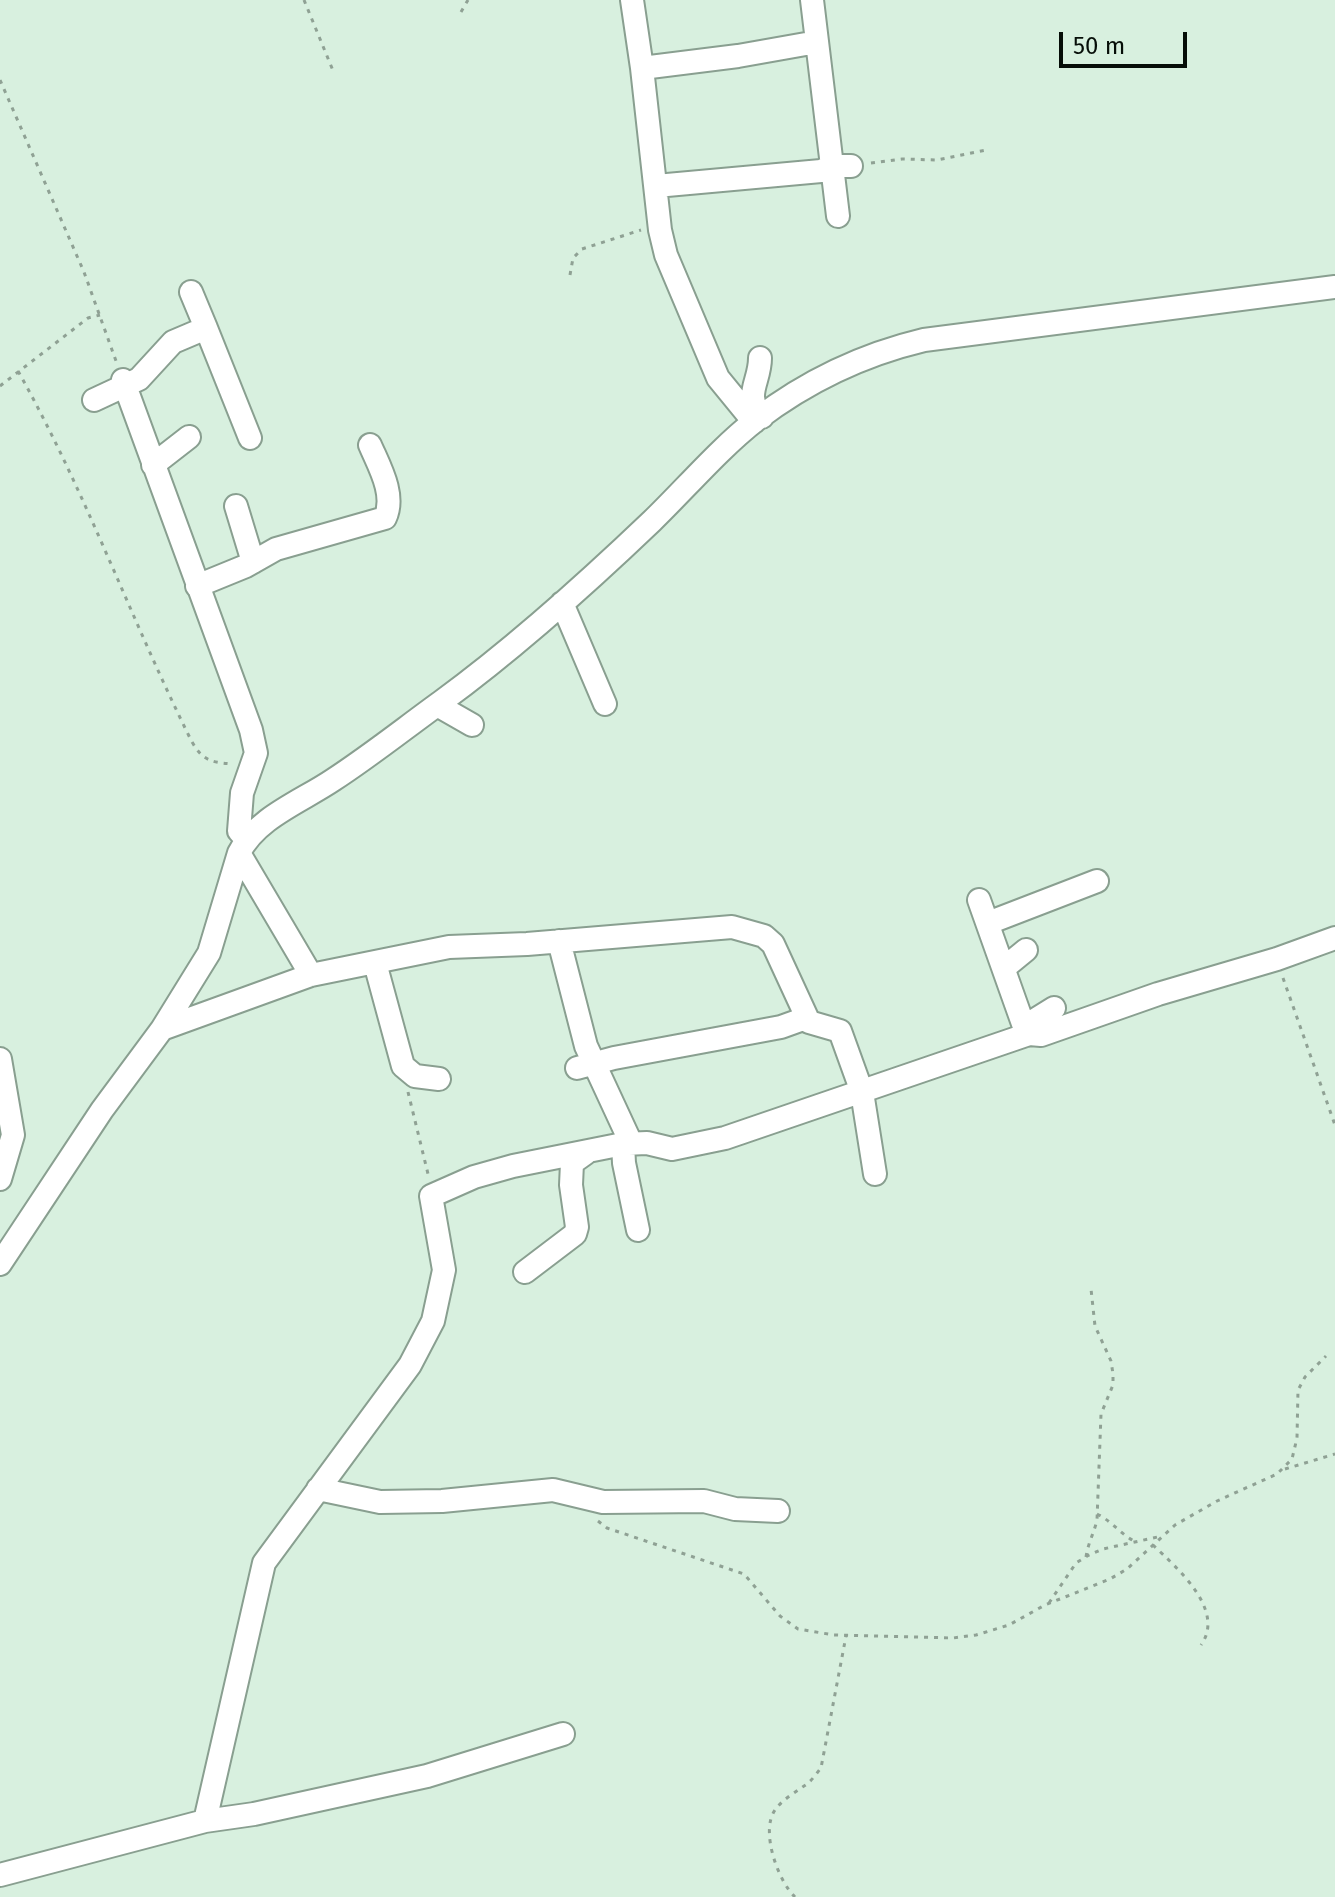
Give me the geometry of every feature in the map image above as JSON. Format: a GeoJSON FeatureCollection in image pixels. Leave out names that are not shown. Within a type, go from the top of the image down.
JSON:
{"type":"FeatureCollection","features":[{"type":"Feature","properties":{"kind":"street"},"geometry":{"type":"LineString","coordinates":[[632,0],[666,255],[718,378],[758,419]]}},
{"type":"Feature","properties":{"kind":"street"},"geometry":{"type":"LineString","coordinates":[[812,0],[817,42],[842,166],[838,216]]}},
{"type":"Feature","properties":{"kind":"street"},"geometry":{"type":"LineString","coordinates":[[642,68],[817,42]]}},
{"type":"Feature","properties":{"kind":"street"},"geometry":{"type":"LineString","coordinates":[[656,186],[821,171],[842,166]]}},
{"type":"Feature","properties":{"kind":"street"},"geometry":{"type":"LineString","coordinates":[[0,1264],[102,1110],[162,1029],[209,953],[242,846],[288,807],[332,781],[437,705],[562,603],[758,419],[803,388],[847,364],[884,349],[924,340],[1335,287]]}},
{"type":"Feature","properties":{"kind":"street"},"geometry":{"type":"LineString","coordinates":[[191,292],[250,438]]}},
{"type":"Feature","properties":{"kind":"street"},"geometry":{"type":"LineString","coordinates":[[94,400],[139,379],[173,342],[206,328]]}},
{"type":"Feature","properties":{"kind":"street"},"geometry":{"type":"LineString","coordinates":[[758,419],[752,391],[760,371],[760,358]]}},
{"type":"Feature","properties":{"kind":"street"},"geometry":{"type":"LineString","coordinates":[[124,384],[251,730],[256,753],[242,793],[239,831],[242,846],[311,975]]}},
{"type":"Feature","properties":{"kind":"street"},"geometry":{"type":"LineString","coordinates":[[153,465],[189,437]]}},
{"type":"Feature","properties":{"kind":"street"},"geometry":{"type":"LineString","coordinates":[[197,586],[276,549],[385,518],[389,508],[385,481],[370,445]]}},
{"type":"Feature","properties":{"kind":"street"},"geometry":{"type":"LineString","coordinates":[[236,506],[253,562]]}},
{"type":"Feature","properties":{"kind":"street"},"geometry":{"type":"LineString","coordinates":[[562,603],[605,704]]}},
{"type":"Feature","properties":{"kind":"street"},"geometry":{"type":"LineString","coordinates":[[437,705],[472,725]]}},
{"type":"Feature","properties":{"kind":"street"},"geometry":{"type":"LineString","coordinates":[[988,923],[1097,881]]}},
{"type":"Feature","properties":{"kind":"street"},"geometry":{"type":"LineString","coordinates":[[979,900],[1026,1030]]}},
{"type":"Feature","properties":{"kind":"street"},"geometry":{"type":"LineString","coordinates":[[162,1029],[311,975],[449,947],[732,927],[764,936],[773,944],[806,1018],[818,1026],[840,1031],[862,1092],[875,1174]]}},
{"type":"Feature","properties":{"kind":"street"},"geometry":{"type":"LineString","coordinates":[[1026,1030],[1041,1035],[1335,938]]}},
{"type":"Feature","properties":{"kind":"street"},"geometry":{"type":"LineString","coordinates":[[559,941],[586,1046],[585,1066],[627,1144],[624,1163],[638,1230]]}},
{"type":"Feature","properties":{"kind":"street"},"geometry":{"type":"LineString","coordinates":[[1004,968],[1026,950]]}},
{"type":"Feature","properties":{"kind":"street"},"geometry":{"type":"LineString","coordinates":[[375,963],[399,1055],[408,1073],[439,1079]]}},
{"type":"Feature","properties":{"kind":"street"},"geometry":{"type":"LineString","coordinates":[[205,1821],[264,1563],[410,1365],[433,1321],[444,1270],[433,1195],[474,1177],[500,1170],[627,1144],[647,1143],[672,1149],[725,1138],[862,1092],[1026,1030],[1054,1008]]}},
{"type":"Feature","properties":{"kind":"street"},"geometry":{"type":"LineString","coordinates":[[585,1066],[781,1027],[806,1018]]}},
{"type":"Feature","properties":{"kind":"street"},"geometry":{"type":"LineString","coordinates":[[0,1059],[13,1135],[0,1179]]}},
{"type":"Feature","properties":{"kind":"street"},"geometry":{"type":"LineString","coordinates":[[525,1272],[575,1234],[572,1163],[586,1153]]}},
{"type":"Feature","properties":{"kind":"street"},"geometry":{"type":"LineString","coordinates":[[318,1489],[380,1502],[442,1501],[553,1490],[603,1502],[704,1501],[735,1509],[778,1511]]}},
{"type":"Feature","properties":{"kind":"street"},"geometry":{"type":"LineString","coordinates":[[0,1875],[205,1821],[254,1814],[427,1776],[563,1734]]}},
{"type":"Feature","properties":{"kind":"path"},"geometry":{"type":"LineString","coordinates":[[304,0],[334,73]]}},
{"type":"Feature","properties":{"kind":"path"},"geometry":{"type":"LineString","coordinates":[[461,12],[468,0]]}},
{"type":"Feature","properties":{"kind":"path"},"geometry":{"type":"LineString","coordinates":[[0,80],[84,272],[124,384]]}},
{"type":"Feature","properties":{"kind":"path"},"geometry":{"type":"LineString","coordinates":[[842,166],[902,159],[937,160],[986,150]]}},
{"type":"Feature","properties":{"kind":"path"},"geometry":{"type":"LineString","coordinates":[[570,275],[573,258],[582,249],[660,224]]}},
{"type":"Feature","properties":{"kind":"path"},"geometry":{"type":"LineString","coordinates":[[0,386],[88,318],[100,315]]}},
{"type":"Feature","properties":{"kind":"path"},"geometry":{"type":"LineString","coordinates":[[18,371],[38,406],[98,533],[192,742],[201,757],[211,763],[252,765]]}},
{"type":"Feature","properties":{"kind":"path"},"geometry":{"type":"LineString","coordinates":[[1277,959],[1335,1125]]}},
{"type":"Feature","properties":{"kind":"path"},"geometry":{"type":"LineString","coordinates":[[408,1073],[408,1091],[433,1195]]}},
{"type":"Feature","properties":{"kind":"path"},"geometry":{"type":"LineString","coordinates":[[1086,1557],[1097,1514],[1101,1414],[1113,1385],[1111,1361],[1095,1326],[1091,1289]]}},
{"type":"Feature","properties":{"kind":"path"},"geometry":{"type":"LineString","coordinates":[[1281,1470],[1292,1459],[1297,1438],[1298,1390],[1305,1377],[1326,1356]]}},
{"type":"Feature","properties":{"kind":"path"},"geometry":{"type":"LineString","coordinates":[[575,1494],[607,1528],[744,1574],[774,1610],[798,1629],[846,1636],[953,1638],[1009,1625],[1049,1603],[1110,1579],[1127,1569],[1175,1525],[1217,1501],[1281,1470],[1335,1454]]}},
{"type":"Feature","properties":{"kind":"path"},"geometry":{"type":"LineString","coordinates":[[1097,1514],[1136,1542]]}},
{"type":"Feature","properties":{"kind":"path"},"geometry":{"type":"LineString","coordinates":[[1049,1603],[1076,1563],[1086,1557],[1103,1549],[1162,1536]]}},
{"type":"Feature","properties":{"kind":"path"},"geometry":{"type":"LineString","coordinates":[[1153,1545],[1183,1575],[1202,1603],[1208,1625],[1207,1636],[1201,1645]]}},
{"type":"Feature","properties":{"kind":"path"},"geometry":{"type":"LineString","coordinates":[[795,1897],[777,1869],[772,1854],[770,1823],[776,1807],[807,1785],[821,1768],[846,1636]]}}]}
